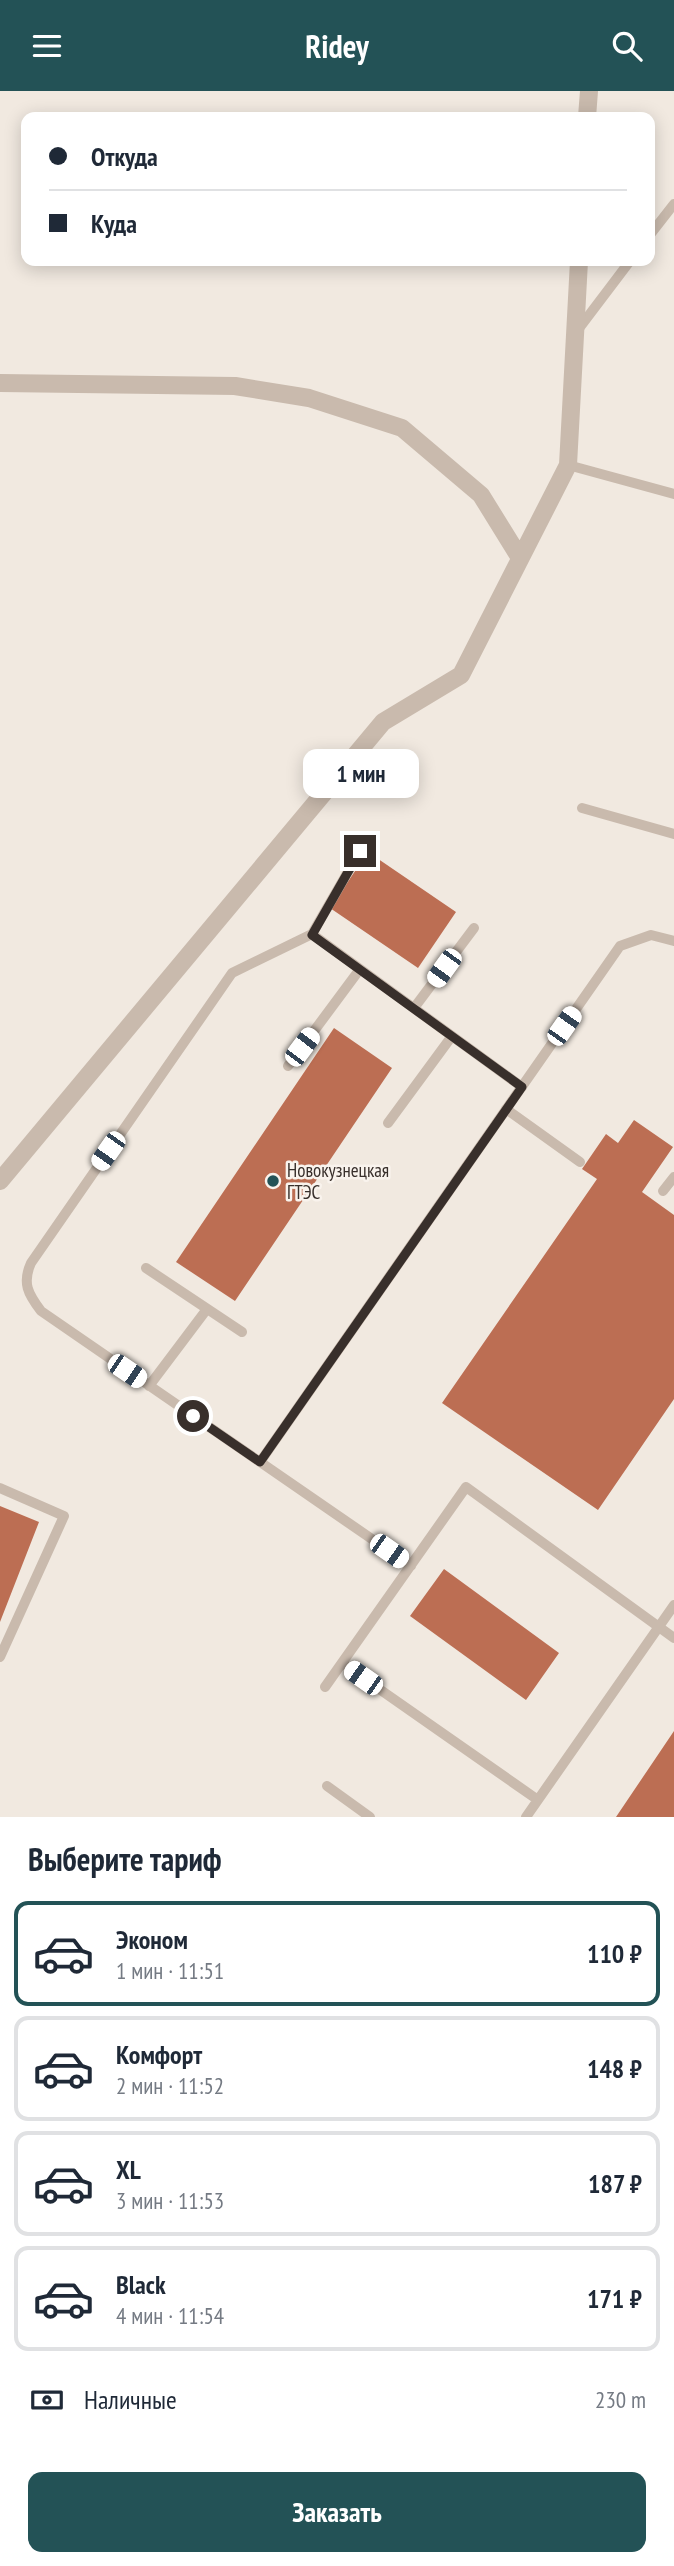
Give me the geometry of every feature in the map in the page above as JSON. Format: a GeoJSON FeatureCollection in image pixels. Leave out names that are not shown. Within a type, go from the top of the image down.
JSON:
{"type":"FeatureCollection","features":[{"type":"Feature","properties":{"kind":"street"},"geometry":{"type":"LineString","coordinates":[[587,112],[589,91]]}},
{"type":"Feature","properties":{"kind":"street"},"geometry":{"type":"LineString","coordinates":[[0,1181],[383,722],[461,675],[568,465],[579,266]]}},
{"type":"Feature","properties":{"kind":"street"},"geometry":{"type":"LineString","coordinates":[[0,383],[235,386],[309,398],[402,428],[481,495],[520,558]]}},
{"type":"Feature","properties":{"kind":"lane"},"geometry":{"type":"LineString","coordinates":[[655,228],[674,204]]}},
{"type":"Feature","properties":{"kind":"lane"},"geometry":{"type":"LineString","coordinates":[[575,334],[627,266]]}},
{"type":"Feature","properties":{"kind":"lane"},"geometry":{"type":"LineString","coordinates":[[568,465],[674,494]]}},
{"type":"Feature","properties":{"kind":"lane"},"geometry":{"type":"LineString","coordinates":[[582,808],[674,834]]}},
{"type":"Feature","properties":{"kind":"lane"},"geometry":{"type":"LineString","coordinates":[[360,851],[312,935],[232,973],[31,1263],[25,1278],[29,1294],[41,1311],[411,1566]]}},
{"type":"Feature","properties":{"kind":"lane"},"geometry":{"type":"LineString","coordinates":[[414,1008],[474,928]]}},
{"type":"Feature","properties":{"kind":"lane"},"geometry":{"type":"LineString","coordinates":[[312,935],[522,1087]]}},
{"type":"Feature","properties":{"kind":"lane"},"geometry":{"type":"LineString","coordinates":[[260,1462],[620,946],[651,935],[674,941]]}},
{"type":"Feature","properties":{"kind":"lane"},"geometry":{"type":"LineString","coordinates":[[288,1066],[360,969]]}},
{"type":"Feature","properties":{"kind":"lane"},"geometry":{"type":"LineString","coordinates":[[388,1123],[452,1036]]}},
{"type":"Feature","properties":{"kind":"lane"},"geometry":{"type":"LineString","coordinates":[[506,1109],[580,1161]]}},
{"type":"Feature","properties":{"kind":"lane"},"geometry":{"type":"LineString","coordinates":[[663,1191],[674,1177]]}},
{"type":"Feature","properties":{"kind":"lane"},"geometry":{"type":"LineString","coordinates":[[146,1268],[242,1332]]}},
{"type":"Feature","properties":{"kind":"lane"},"geometry":{"type":"LineString","coordinates":[[149,1386],[207,1308]]}},
{"type":"Feature","properties":{"kind":"lane"},"geometry":{"type":"LineString","coordinates":[[325,1687],[466,1487],[674,1638]]}},
{"type":"Feature","properties":{"kind":"lane"},"geometry":{"type":"LineString","coordinates":[[0,1488],[64,1516],[0,1657]]}},
{"type":"Feature","properties":{"kind":"lane"},"geometry":{"type":"LineString","coordinates":[[526,1817],[674,1605]]}},
{"type":"Feature","properties":{"kind":"lane"},"geometry":{"type":"LineString","coordinates":[[342,1663],[538,1800]]}},
{"type":"Feature","properties":{"kind":"lane"},"geometry":{"type":"LineString","coordinates":[[327,1786],[370,1817]]}},
{"type":"Feature","properties":{"kind":"building"},"geometry":{"type":"Polygon","coordinates":[[[368,852],[456,912],[418,968],[330,908],[368,852]]]}},
{"type":"Feature","properties":{"kind":"building","name":"Новокузнецкая ГТЭС"},"geometry":{"type":"Polygon","coordinates":[[[334,1028],[392,1068],[235,1301],[176,1262],[334,1028]]]}},
{"type":"Feature","properties":{"kind":"building"},"geometry":{"type":"Polygon","coordinates":[[[634,1120],[673,1147],[642,1192],[674,1215],[674,1399],[598,1510],[442,1403],[597,1179],[582,1169],[606,1134],[618,1143],[634,1120]]]}},
{"type":"Feature","properties":{"kind":"building"},"geometry":{"type":"Polygon","coordinates":[[[0,1506],[39,1522],[0,1622],[0,1506]]]}},
{"type":"Feature","properties":{"kind":"building"},"geometry":{"type":"Polygon","coordinates":[[[444,1569],[559,1653],[526,1700],[410,1616],[444,1569]]]}},
{"type":"Feature","properties":{"kind":"building"},"geometry":{"type":"Polygon","coordinates":[[[674,1731],[674,1817],[616,1817],[674,1731]]]}},
{"type":"Feature","properties":{"kind":"place","name":"Новокузнецкая ГТЭС"},"geometry":{"type":"Point","coordinates":[273,1181]}},
{"type":"Feature","properties":{"kind":"route"},"geometry":{"type":"LineString","coordinates":[[193,1416],[260,1462],[522,1087],[312,935],[360,851]]}}]}
